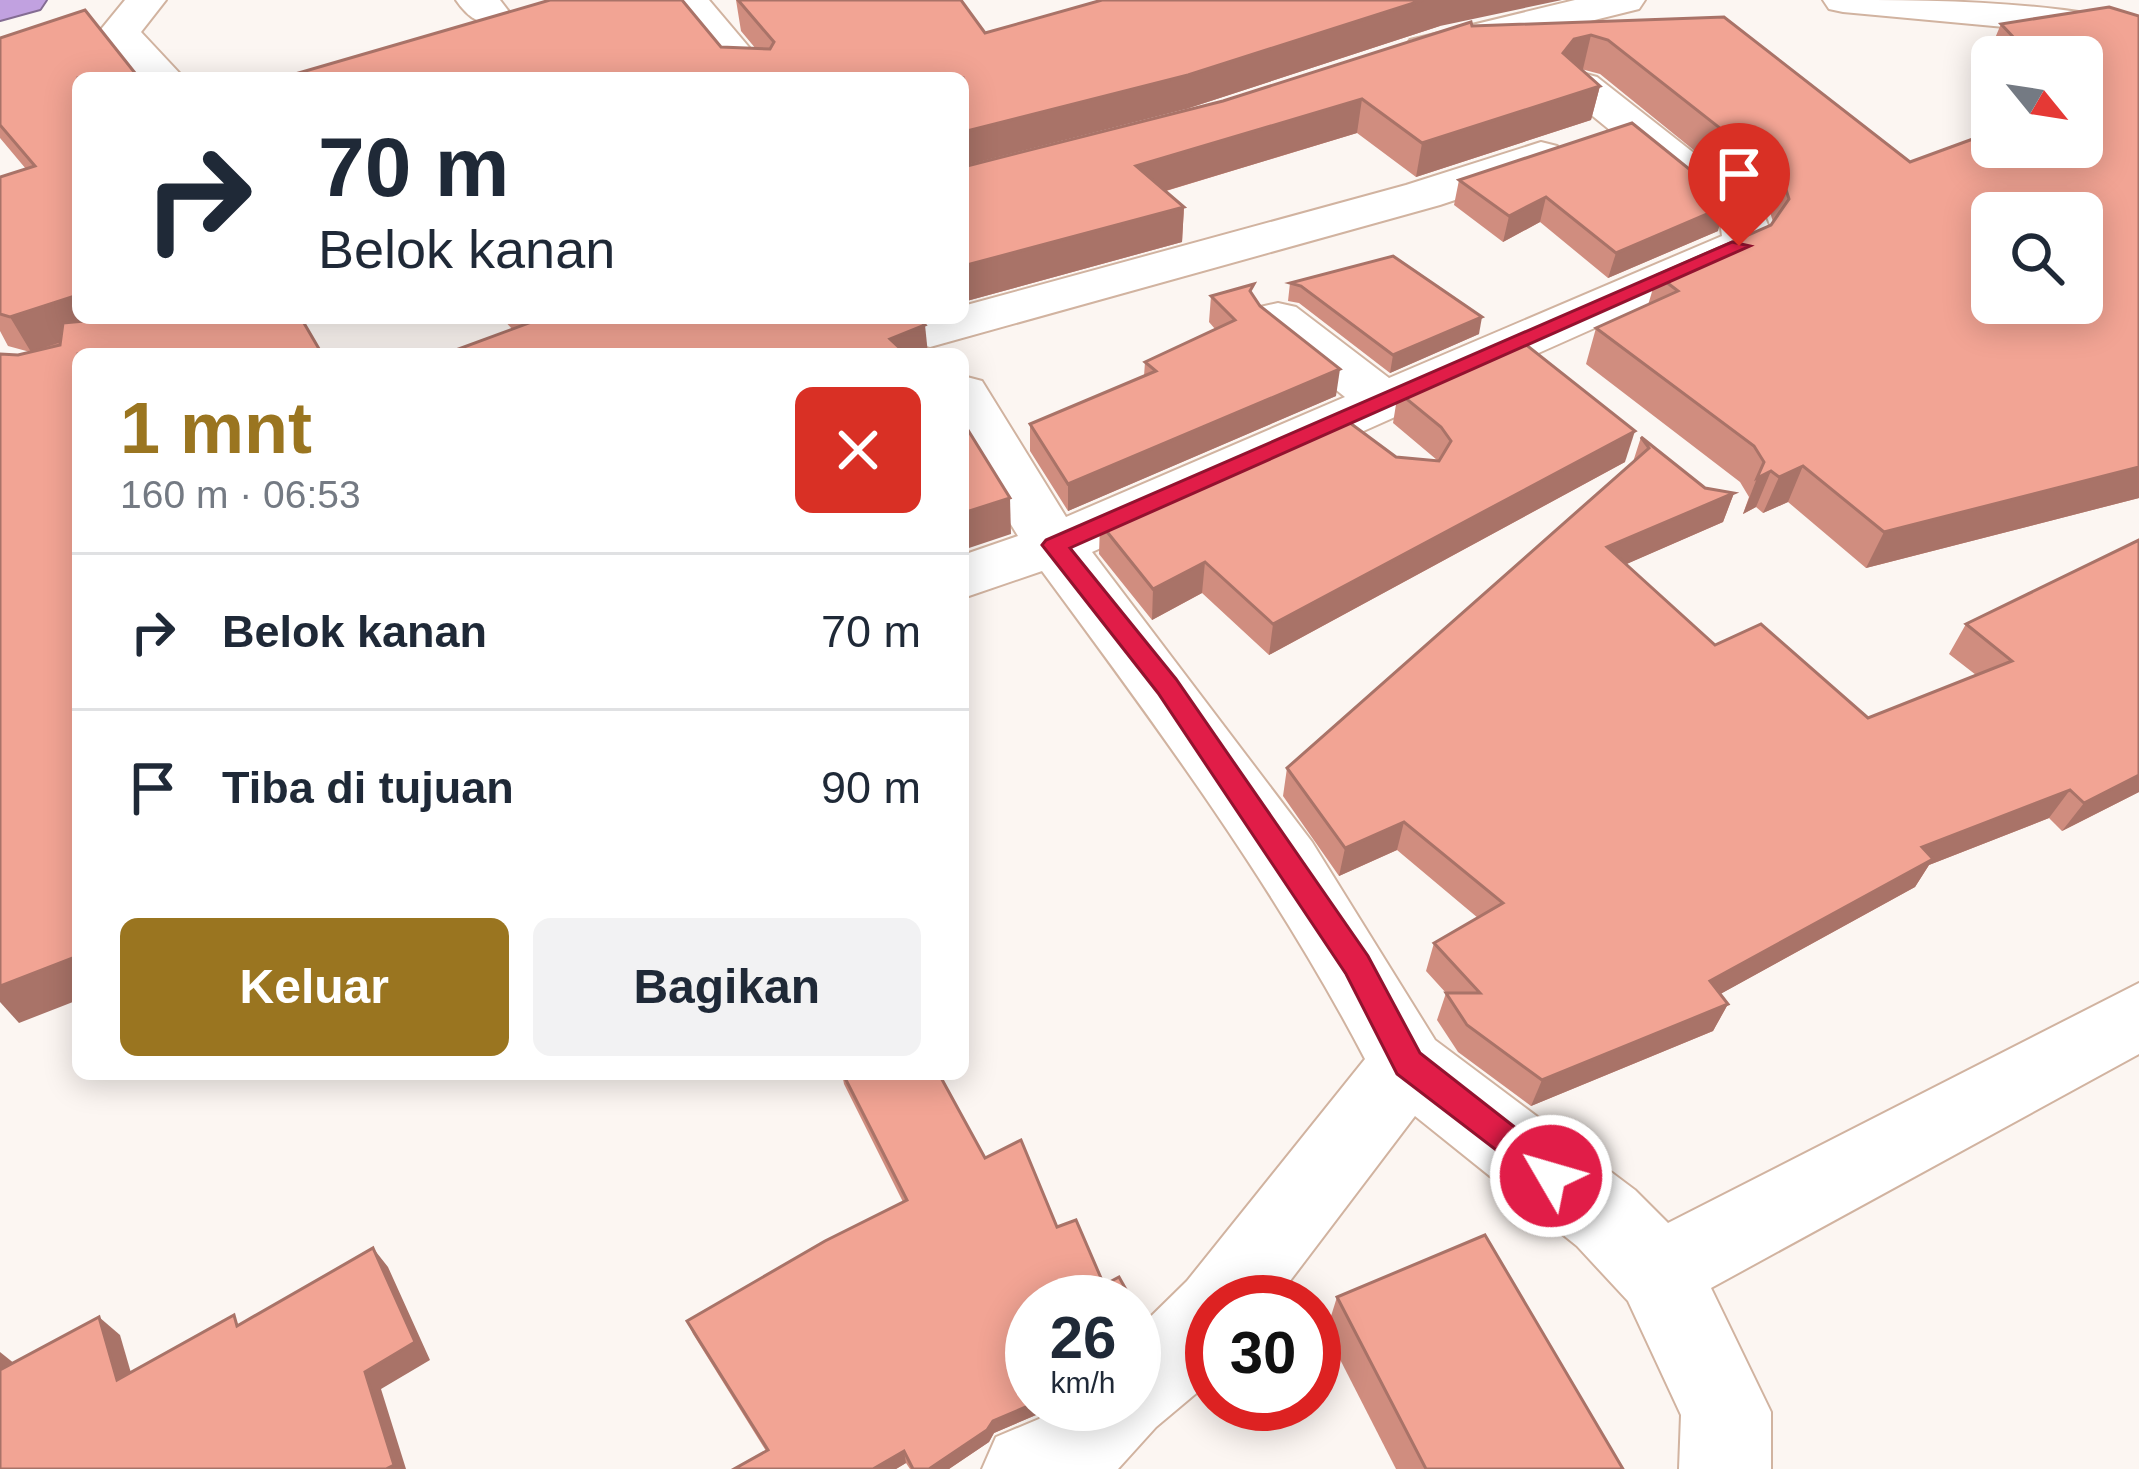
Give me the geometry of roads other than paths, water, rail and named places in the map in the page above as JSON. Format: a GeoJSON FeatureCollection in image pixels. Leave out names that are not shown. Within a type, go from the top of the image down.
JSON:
{"type":"FeatureCollection","features":[{"type":"Feature","properties":{"kind":"highway"},"geometry":{"type":"LineString","coordinates":[[0,8],[26,0]]}},
{"type":"Feature","properties":{"kind":"street"},"geometry":{"type":"LineString","coordinates":[[146,0],[119,33],[156,72]]}},
{"type":"Feature","properties":{"kind":"street"},"geometry":{"type":"LineString","coordinates":[[687,0],[748,72]]}},
{"type":"Feature","properties":{"kind":"street"},"geometry":{"type":"LineString","coordinates":[[1388,61],[1456,39],[1625,0]]}},
{"type":"Feature","properties":{"kind":"street"},"geometry":{"type":"LineString","coordinates":[[1843,0],[2096,23],[2139,38]]}},
{"type":"Feature","properties":{"kind":"street"},"geometry":{"type":"LineString","coordinates":[[2096,23],[2137,0]]}},
{"type":"Feature","properties":{"kind":"street"},"geometry":{"type":"LineString","coordinates":[[969,575],[1054,545],[1365,411],[1516,340],[1725,255],[1748,235],[1743,215],[1582,86]]}},
{"type":"Feature","properties":{"kind":"street"},"geometry":{"type":"LineString","coordinates":[[969,324],[1424,195],[1630,127]]}},
{"type":"Feature","properties":{"kind":"street"},"geometry":{"type":"LineString","coordinates":[[1278,318],[1365,411],[1395,460]]}},
{"type":"Feature","properties":{"kind":"street"},"geometry":{"type":"LineString","coordinates":[[932,334],[967,324]]}},
{"type":"Feature","properties":{"kind":"street"},"geometry":{"type":"LineString","coordinates":[[1516,340],[1571,384]]}},
{"type":"Feature","properties":{"kind":"street"},"geometry":{"type":"LineString","coordinates":[[969,404],[1054,545],[1167,686],[1357,965],[1408,1064],[1606,1218],[1658,1272],[1726,1412],[1725,1469]]}},
{"type":"Feature","properties":{"kind":"street"},"geometry":{"type":"LineString","coordinates":[[1658,1272],[2139,1016]]}},
{"type":"Feature","properties":{"kind":"street"},"geometry":{"type":"LineString","coordinates":[[1242,1275],[1408,1064]]}},
{"type":"Feature","properties":{"kind":"street"},"geometry":{"type":"LineString","coordinates":[[1161,1368],[1185,1346]]}},
{"type":"Feature","properties":{"kind":"street"},"geometry":{"type":"LineString","coordinates":[[1028,1469],[1071,1450],[1092,1431]]}}]}
